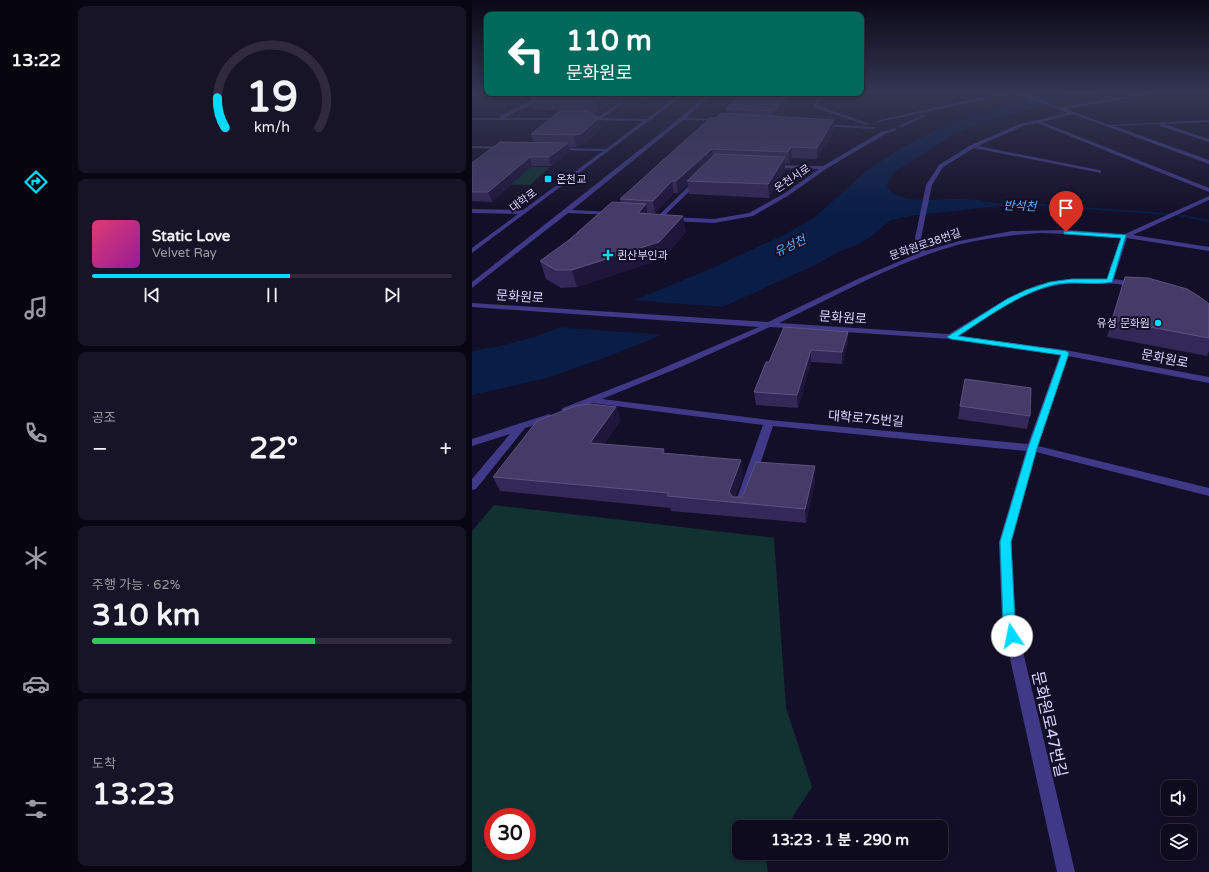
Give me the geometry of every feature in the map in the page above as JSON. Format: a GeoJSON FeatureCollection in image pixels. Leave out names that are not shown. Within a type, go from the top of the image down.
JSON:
{"type":"FeatureCollection","features":[{"type":"Feature","properties":{"kind":"street","name":"대학로"},"geometry":{"type":"LineString","coordinates":[[472,251],[629,134]]}},
{"type":"Feature","properties":{"kind":"street"},"geometry":{"type":"LineString","coordinates":[[472,286],[663,134]]}},
{"type":"Feature","properties":{"kind":"street","name":"온천서로"},"geometry":{"type":"LineString","coordinates":[[659,218],[714,221],[729,220],[751,215],[787,194],[874,134]]}},
{"type":"Feature","properties":{"kind":"street"},"geometry":{"type":"LineString","coordinates":[[923,254],[918,238],[929,185],[941,166],[973,146],[1002,134]]}},
{"type":"Feature","properties":{"kind":"street"},"geometry":{"type":"LineString","coordinates":[[1068,134],[1209,190]]}},
{"type":"Feature","properties":{"kind":"street"},"geometry":{"type":"LineString","coordinates":[[1130,134],[1209,162]]}},
{"type":"Feature","properties":{"kind":"street"},"geometry":{"type":"LineString","coordinates":[[1187,134],[1209,141]]}},
{"type":"Feature","properties":{"kind":"street"},"geometry":{"type":"LineString","coordinates":[[973,146],[1099,172]]}},
{"type":"Feature","properties":{"kind":"street"},"geometry":{"type":"LineString","coordinates":[[472,147],[510,148]]}},
{"type":"Feature","properties":{"kind":"street"},"geometry":{"type":"LineString","coordinates":[[548,149],[607,150]]}},
{"type":"Feature","properties":{"kind":"street"},"geometry":{"type":"LineString","coordinates":[[770,166],[824,168]]}},
{"type":"Feature","properties":{"kind":"street"},"geometry":{"type":"LineString","coordinates":[[651,217],[659,218],[704,174]]}},
{"type":"Feature","properties":{"kind":"street"},"geometry":{"type":"LineString","coordinates":[[1110,281],[1124,237],[1209,198]]}},
{"type":"Feature","properties":{"kind":"street"},"geometry":{"type":"LineString","coordinates":[[472,211],[523,212]]}},
{"type":"Feature","properties":{"kind":"street"},"geometry":{"type":"LineString","coordinates":[[566,211],[620,215]]}},
{"type":"Feature","properties":{"kind":"street","name":"문화원로38번길"},"geometry":{"type":"LineString","coordinates":[[591,401],[638,383],[769,325],[877,273],[923,254],[955,243],[1023,233],[1079,232],[1167,241],[1209,249]]}},
{"type":"Feature","properties":{"kind":"street"},"geometry":{"type":"LineString","coordinates":[[951,337],[1009,301],[1053,283],[1072,280],[1110,281],[1143,286]]}},
{"type":"Feature","properties":{"kind":"street","name":"문화원로"},"geometry":{"type":"LineString","coordinates":[[472,305],[951,337],[1066,353],[1209,380]]}},
{"type":"Feature","properties":{"kind":"street","name":"문화원로47번길"},"geometry":{"type":"LineString","coordinates":[[1066,353],[1032,448],[1005,542],[1009,622],[1066,872]]}},
{"type":"Feature","properties":{"kind":"street","name":"대학로75번길"},"geometry":{"type":"LineString","coordinates":[[472,443],[521,427],[591,401],[769,423],[1032,448],[1209,492]]}},
{"type":"Feature","properties":{"kind":"street"},"geometry":{"type":"LineString","coordinates":[[739,507],[769,423]]}},
{"type":"Feature","properties":{"kind":"street","name":"대학로75번길"},"geometry":{"type":"LineString","coordinates":[[472,486],[521,427]]}},
{"type":"Feature","properties":{"kind":"green space"},"geometry":{"type":"Polygon","coordinates":[[[472,166],[550,167],[530,185],[472,184],[472,166]]]}},
{"type":"Feature","properties":{"kind":"green space"},"geometry":{"type":"Polygon","coordinates":[[[494,505],[774,538],[786,708],[812,787],[791,820],[732,820],[732,860],[766,860],[768,872],[472,872],[472,531],[494,505]]]}},
{"type":"Feature","properties":{"kind":"water","name":"유성천"},"geometry":{"type":"Polygon","coordinates":[[[929,134],[955,134],[893,173],[887,185],[892,192],[900,197],[923,200],[968,199],[1008,205],[910,216],[891,220],[872,236],[859,244],[654,338],[612,355],[547,378],[472,395],[472,351],[501,346],[534,337],[637,299],[710,269],[788,233],[815,217],[866,171],[901,148],[929,134]]]}},
{"type":"Feature","properties":{"kind":"pier"},"geometry":{"type":"Polygon","coordinates":[[[630,300],[726,307],[665,335],[556,327],[630,300]]]}},
{"type":"Feature","properties":{"kind":"building"},"geometry":{"type":"Polygon","coordinates":[[[531,134],[581,134],[574,135],[531,134]]]}},
{"type":"Feature","properties":{"kind":"building"},"geometry":{"type":"Polygon","coordinates":[[[693,134],[826,134],[817,148],[791,147],[788,152],[712,149],[676,181],[672,181],[653,201],[620,199],[693,134]]]}},
{"type":"Feature","properties":{"kind":"building"},"geometry":{"type":"Polygon","coordinates":[[[500,142],[568,143],[549,157],[530,157],[488,192],[472,192],[472,163],[500,142]]]}},
{"type":"Feature","properties":{"kind":"building"},"geometry":{"type":"Polygon","coordinates":[[[715,154],[785,157],[768,184],[687,181],[715,154]]]}},
{"type":"Feature","properties":{"kind":"building"},"geometry":{"type":"Polygon","coordinates":[[[612,202],[646,204],[638,213],[683,216],[659,242],[572,270],[556,270],[540,261],[569,240],[612,202]]]}},
{"type":"Feature","properties":{"kind":"building"},"geometry":{"type":"Polygon","coordinates":[[[1125,277],[1148,278],[1187,289],[1200,297],[1209,304],[1209,338],[1112,320],[1125,277]]]}},
{"type":"Feature","properties":{"kind":"building"},"geometry":{"type":"Polygon","coordinates":[[[784,327],[848,332],[842,352],[811,350],[797,395],[754,392],[766,362],[769,362],[784,327]]]}},
{"type":"Feature","properties":{"kind":"building"},"geometry":{"type":"Polygon","coordinates":[[[965,379],[1031,388],[1030,416],[960,406],[965,379]]]}},
{"type":"Feature","properties":{"kind":"building"},"geometry":{"type":"Polygon","coordinates":[[[590,404],[616,407],[590,443],[664,449],[662,453],[741,460],[729,492],[733,497],[741,497],[744,493],[756,462],[815,466],[805,509],[667,496],[669,493],[493,477],[537,421],[575,406],[590,404]]]}},
{"type":"Feature","properties":{"kind":"waterway","name":"반석천"},"geometry":{"type":"LineString","coordinates":[[998,205],[1043,205],[1179,215],[1209,221]]}},
{"type":"Feature","properties":{"kind":"place","name":"온천교"},"geometry":{"type":"Point","coordinates":[548,179]}},
{"type":"Feature","properties":{"kind":"place","name":"퀸산부인과"},"geometry":{"type":"Point","coordinates":[608,255]}},
{"type":"Feature","properties":{"kind":"place","name":"유성 문화원"},"geometry":{"type":"Point","coordinates":[1158,323]}},
{"type":"Feature","properties":{"kind":"route"},"geometry":{"type":"LineString","coordinates":[[1012,636],[1009,622],[1005,542],[1032,448],[1066,353],[951,337],[1009,301],[1053,283],[1072,280],[1110,281],[1124,237],[1066,232]]}}]}
